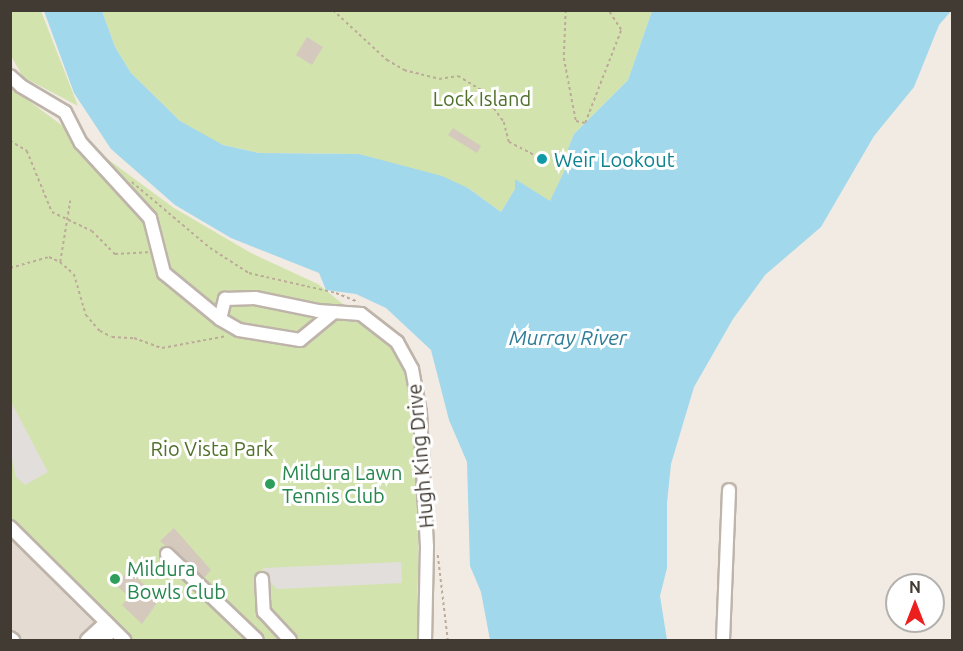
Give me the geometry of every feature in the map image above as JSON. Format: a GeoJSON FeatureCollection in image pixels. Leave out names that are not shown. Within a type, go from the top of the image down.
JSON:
{"type":"FeatureCollection","features":[{"type":"Feature","properties":{"kind":"street"},"geometry":{"type":"LineString","coordinates":[[14,74],[21,86],[65,112],[81,143],[150,218],[164,273],[220,320],[238,330],[300,340],[334,312]]}},
{"type":"Feature","properties":{"kind":"street","name":"Hugh King Drive"},"geometry":{"type":"LineString","coordinates":[[191,296],[225,299],[255,297],[334,312],[352,312],[372,319],[397,342],[412,369],[420,413],[426,509],[425,640]]}},
{"type":"Feature","properties":{"kind":"street"},"geometry":{"type":"LineString","coordinates":[[220,320],[225,299]]}},
{"type":"Feature","properties":{"kind":"street"},"geometry":{"type":"LineString","coordinates":[[723,640],[729,490]]}},
{"type":"Feature","properties":{"kind":"street"},"geometry":{"type":"LineString","coordinates":[[10,527],[124,640]]}},
{"type":"Feature","properties":{"kind":"street"},"geometry":{"type":"LineString","coordinates":[[167,554],[257,640]]}},
{"type":"Feature","properties":{"kind":"street"},"geometry":{"type":"LineString","coordinates":[[262,579],[264,612],[290,640]]}},
{"type":"Feature","properties":{"kind":"street"},"geometry":{"type":"LineString","coordinates":[[87,640],[109,626]]}},
{"type":"Feature","properties":{"kind":"street"},"geometry":{"type":"LineString","coordinates":[[102,640],[109,626]]}},
{"type":"Feature","properties":{"kind":"path"},"geometry":{"type":"LineString","coordinates":[[333,10],[387,60],[404,70],[439,79],[458,76],[480,89],[504,122],[509,142],[542,159]]}},
{"type":"Feature","properties":{"kind":"path"},"geometry":{"type":"LineString","coordinates":[[566,10],[564,58],[576,121],[585,123],[621,30],[609,11]]}},
{"type":"Feature","properties":{"kind":"path"},"geometry":{"type":"LineString","coordinates":[[10,61],[14,74]]}},
{"type":"Feature","properties":{"kind":"path"},"geometry":{"type":"LineString","coordinates":[[10,141],[27,151],[52,212],[92,231],[116,254],[159,251]]}},
{"type":"Feature","properties":{"kind":"path"},"geometry":{"type":"LineString","coordinates":[[129,179],[210,248],[249,273],[336,293],[366,306]]}},
{"type":"Feature","properties":{"kind":"path"},"geometry":{"type":"LineString","coordinates":[[60,262],[69,222],[70,201]]}},
{"type":"Feature","properties":{"kind":"path"},"geometry":{"type":"LineString","coordinates":[[10,268],[36,258],[51,257],[60,262],[74,274],[86,315],[100,331],[112,337],[134,338],[162,348],[229,336],[238,330]]}},
{"type":"Feature","properties":{"kind":"path"},"geometry":{"type":"LineString","coordinates":[[438,552],[448,640]]}},
{"type":"Feature","properties":{"kind":"shaded area"},"geometry":{"type":"Polygon","coordinates":[[[11,402],[48,472],[25,485],[16,477],[11,455],[11,402]]]}},
{"type":"Feature","properties":{"kind":"shaded area"},"geometry":{"type":"Polygon","coordinates":[[[11,539],[111,640],[11,640],[11,539]]]}},
{"type":"Feature","properties":{"kind":"shaded area"},"geometry":{"type":"Polygon","coordinates":[[[401,562],[402,583],[277,589],[263,575],[263,568],[401,562]]]}},
{"type":"Feature","properties":{"kind":"green space"},"geometry":{"type":"Polygon","coordinates":[[[11,10],[41,11],[78,106],[23,77],[11,56],[11,10]]]}},
{"type":"Feature","properties":{"kind":"green space","name":"Lock Island"},"geometry":{"type":"Polygon","coordinates":[[[102,11],[652,11],[628,80],[574,134],[567,151],[568,163],[550,202],[515,180],[515,189],[501,212],[468,188],[359,154],[259,153],[223,145],[202,135],[180,121],[131,73],[115,47],[102,11]]]}},
{"type":"Feature","properties":{"kind":"green space","name":"Rio Vista Park"},"geometry":{"type":"Polygon","coordinates":[[[10,87],[174,208],[251,253],[318,284],[389,341],[404,364],[414,400],[419,500],[417,640],[133,640],[11,519],[10,87]]]}},
{"type":"Feature","properties":{"kind":"water","name":"Murray River"},"geometry":{"type":"Polygon","coordinates":[[[952,10],[939,25],[914,87],[874,136],[821,227],[765,275],[733,319],[694,387],[671,464],[667,503],[667,568],[660,596],[667,640],[490,640],[481,592],[470,566],[467,462],[449,420],[431,350],[386,308],[356,294],[326,290],[319,273],[231,238],[175,205],[111,149],[74,93],[44,11],[102,11],[115,47],[131,73],[180,121],[223,145],[259,153],[359,154],[442,176],[468,188],[501,212],[515,189],[515,179],[550,201],[568,163],[567,151],[574,134],[628,80],[652,11],[952,10]]]}},
{"type":"Feature","properties":{"kind":"building"},"geometry":{"type":"Polygon","coordinates":[[[307,37],[323,47],[312,65],[296,55],[307,37]]]}},
{"type":"Feature","properties":{"kind":"building"},"geometry":{"type":"Polygon","coordinates":[[[453,128],[481,146],[477,153],[448,135],[453,128]]]}},
{"type":"Feature","properties":{"kind":"building"},"geometry":{"type":"Polygon","coordinates":[[[174,528],[211,570],[204,578],[160,541],[174,528]]]}},
{"type":"Feature","properties":{"kind":"building"},"geometry":{"type":"Polygon","coordinates":[[[129,569],[159,600],[142,624],[122,605],[129,597],[116,585],[129,569]]]}},
{"type":"Feature","properties":{"kind":"place","name":"Weir Lookout"},"geometry":{"type":"Point","coordinates":[542,159]}},
{"type":"Feature","properties":{"kind":"place","name":"Mildura Lawn Tennis Club"},"geometry":{"type":"Point","coordinates":[270,484]}},
{"type":"Feature","properties":{"kind":"place","name":"Mildura Bowls Club"},"geometry":{"type":"Point","coordinates":[115,579]}}]}
